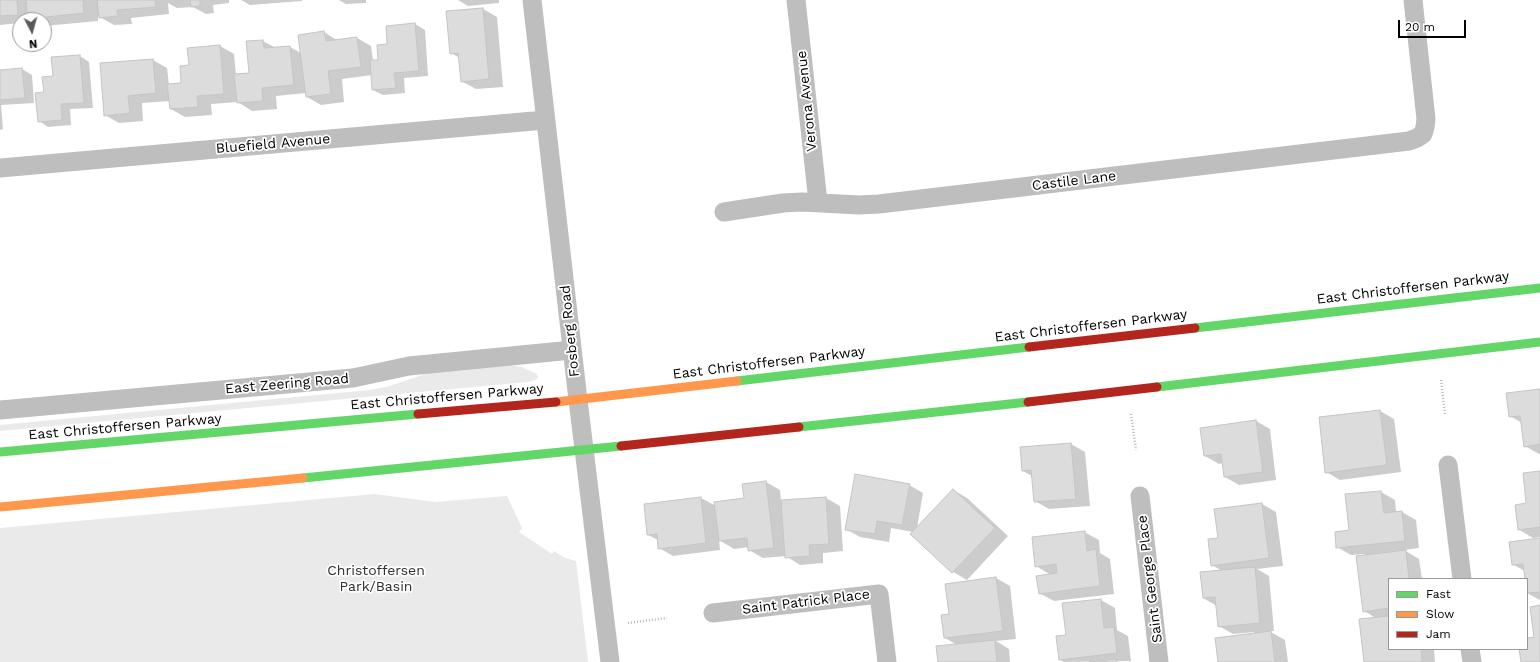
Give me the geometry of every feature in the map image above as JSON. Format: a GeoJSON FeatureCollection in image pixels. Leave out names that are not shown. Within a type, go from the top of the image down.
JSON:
{"type":"FeatureCollection","features":[{"type":"Feature","properties":{"kind":"street","name":"Fosberg Road"},"geometry":{"type":"LineString","coordinates":[[532,0],[572,350],[610,662]]}},
{"type":"Feature","properties":{"kind":"street","name":"Verona Avenue"},"geometry":{"type":"LineString","coordinates":[[796,0],[818,202]]}},
{"type":"Feature","properties":{"kind":"street","name":"Castile Lane"},"geometry":{"type":"LineString","coordinates":[[724,212],[783,203],[818,202],[859,205],[879,204],[1410,141],[1423,134],[1426,127],[1413,0]]}},
{"type":"Feature","properties":{"kind":"street","name":"Bluefield Avenue"},"geometry":{"type":"LineString","coordinates":[[0,168],[546,120]]}},
{"type":"Feature","properties":{"kind":"street","name":"East Christoffersen Parkway"},"geometry":{"type":"LineString","coordinates":[[0,452],[578,400],[1540,288]]}},
{"type":"Feature","properties":{"kind":"street"},"geometry":{"type":"LineString","coordinates":[[0,506],[584,450],[1150,388],[1540,342]]}},
{"type":"Feature","properties":{"kind":"street","name":"East Zeering Road"},"geometry":{"type":"LineString","coordinates":[[0,410],[353,378],[375,374],[397,367],[572,350]]}},
{"type":"Feature","properties":{"kind":"street"},"geometry":{"type":"LineString","coordinates":[[1448,465],[1462,578]]}},
{"type":"Feature","properties":{"kind":"street","name":"Saint George Place"},"geometry":{"type":"LineString","coordinates":[[1140,496],[1160,662]]}},
{"type":"Feature","properties":{"kind":"street","name":"Saint Patrick Place"},"geometry":{"type":"LineString","coordinates":[[713,613],[879,594],[887,662]]}},
{"type":"Feature","properties":{"kind":"street"},"geometry":{"type":"LineString","coordinates":[[1470,650],[1472,662]]}},
{"type":"Feature","properties":{"kind":"path"},"geometry":{"type":"LineString","coordinates":[[1441,380],[1445,415]]}},
{"type":"Feature","properties":{"kind":"path"},"geometry":{"type":"LineString","coordinates":[[1131,414],[1136,450]]}},
{"type":"Feature","properties":{"kind":"path"},"geometry":{"type":"LineString","coordinates":[[628,623],[666,618]]}},
{"type":"Feature","properties":{"kind":"green space"},"geometry":{"type":"Polygon","coordinates":[[[509,365],[521,367],[533,372],[537,374],[538,378],[528,382],[0,431],[0,425],[369,390],[386,387],[435,371],[509,365]]]}},
{"type":"Feature","properties":{"kind":"green space","name":"Christoffersen Park/Basin"},"geometry":{"type":"Polygon","coordinates":[[[375,494],[435,502],[507,496],[522,528],[519,532],[552,554],[554,551],[565,558],[576,561],[588,662],[0,662],[0,528],[375,494]]]}},
{"type":"Feature","properties":{"kind":"building"},"geometry":{"type":"Polygon","coordinates":[[[0,0],[17,0],[18,12],[12,12],[12,15],[0,16],[0,0]]]}},
{"type":"Feature","properties":{"kind":"building"},"geometry":{"type":"Polygon","coordinates":[[[26,0],[83,0],[84,13],[52,16],[52,12],[27,12],[26,0]]]}},
{"type":"Feature","properties":{"kind":"building"},"geometry":{"type":"Polygon","coordinates":[[[97,0],[155,0],[156,7],[117,10],[118,16],[99,18],[97,0]]]}},
{"type":"Feature","properties":{"kind":"building"},"geometry":{"type":"Polygon","coordinates":[[[190,0],[200,0],[200,6],[191,7],[190,0]]]}},
{"type":"Feature","properties":{"kind":"building"},"geometry":{"type":"Polygon","coordinates":[[[483,8],[489,79],[461,82],[458,53],[450,54],[446,11],[483,8]]]}},
{"type":"Feature","properties":{"kind":"building"},"geometry":{"type":"Polygon","coordinates":[[[415,23],[419,71],[394,73],[396,88],[372,90],[370,60],[378,60],[377,45],[387,44],[386,26],[415,23]]]}},
{"type":"Feature","properties":{"kind":"building"},"geometry":{"type":"Polygon","coordinates":[[[324,31],[326,41],[357,37],[361,67],[328,71],[331,94],[306,97],[298,35],[324,31]]]}},
{"type":"Feature","properties":{"kind":"building"},"geometry":{"type":"Polygon","coordinates":[[[263,40],[264,48],[290,46],[294,85],[262,88],[263,101],[237,103],[234,74],[249,73],[246,41],[263,40]]]}},
{"type":"Feature","properties":{"kind":"building"},"geometry":{"type":"Polygon","coordinates":[[[220,45],[224,94],[197,96],[198,107],[170,109],[167,84],[181,83],[180,66],[189,65],[187,48],[220,45]]]}},
{"type":"Feature","properties":{"kind":"building"},"geometry":{"type":"Polygon","coordinates":[[[80,55],[84,103],[61,104],[62,120],[38,122],[35,93],[44,92],[42,77],[53,76],[51,57],[80,55]]]}},
{"type":"Feature","properties":{"kind":"building"},"geometry":{"type":"Polygon","coordinates":[[[153,59],[156,93],[128,96],[130,113],[104,116],[100,63],[153,59]]]}},
{"type":"Feature","properties":{"kind":"building"},"geometry":{"type":"Polygon","coordinates":[[[22,68],[25,98],[0,100],[0,70],[22,68]]]}},
{"type":"Feature","properties":{"kind":"building"},"geometry":{"type":"Polygon","coordinates":[[[1540,389],[1540,444],[1524,447],[1520,416],[1509,417],[1506,393],[1540,389]]]}},
{"type":"Feature","properties":{"kind":"building"},"geometry":{"type":"Polygon","coordinates":[[[1380,410],[1387,465],[1325,473],[1319,417],[1380,410]]]}},
{"type":"Feature","properties":{"kind":"building"},"geometry":{"type":"Polygon","coordinates":[[[1256,420],[1263,472],[1224,477],[1221,454],[1204,456],[1200,428],[1256,420]]]}},
{"type":"Feature","properties":{"kind":"building"},"geometry":{"type":"Polygon","coordinates":[[[1071,443],[1076,499],[1034,502],[1031,470],[1022,471],[1020,447],[1071,443]]]}},
{"type":"Feature","properties":{"kind":"building"},"geometry":{"type":"Polygon","coordinates":[[[1540,471],[1540,527],[1518,530],[1515,505],[1526,503],[1523,473],[1540,471]]]}},
{"type":"Feature","properties":{"kind":"building"},"geometry":{"type":"Polygon","coordinates":[[[855,474],[910,484],[902,525],[877,521],[875,534],[845,530],[855,474]]]}},
{"type":"Feature","properties":{"kind":"building"},"geometry":{"type":"Polygon","coordinates":[[[766,481],[774,548],[748,551],[747,538],[719,541],[714,502],[744,498],[742,484],[766,481]]]}},
{"type":"Feature","properties":{"kind":"building"},"geometry":{"type":"Polygon","coordinates":[[[953,489],[995,528],[952,573],[910,534],[953,489]]]}},
{"type":"Feature","properties":{"kind":"building"},"geometry":{"type":"Polygon","coordinates":[[[1381,491],[1384,513],[1402,511],[1405,541],[1336,548],[1335,532],[1349,530],[1345,494],[1381,491]]]}},
{"type":"Feature","properties":{"kind":"building"},"geometry":{"type":"Polygon","coordinates":[[[701,497],[706,543],[658,549],[657,534],[647,535],[644,504],[701,497]]]}},
{"type":"Feature","properties":{"kind":"building"},"geometry":{"type":"Polygon","coordinates":[[[826,497],[829,544],[809,545],[810,556],[785,558],[781,500],[826,497]]]}},
{"type":"Feature","properties":{"kind":"building"},"geometry":{"type":"Polygon","coordinates":[[[1262,503],[1269,558],[1211,566],[1208,539],[1218,538],[1214,509],[1262,503]]]}},
{"type":"Feature","properties":{"kind":"building"},"geometry":{"type":"Polygon","coordinates":[[[1085,531],[1087,551],[1096,549],[1100,586],[1039,594],[1036,576],[1057,573],[1056,564],[1035,567],[1032,537],[1085,531]]]}},
{"type":"Feature","properties":{"kind":"building"},"geometry":{"type":"Polygon","coordinates":[[[1540,538],[1540,592],[1528,593],[1528,578],[1525,578],[1523,564],[1512,565],[1509,542],[1540,538]]]}},
{"type":"Feature","properties":{"kind":"building"},"geometry":{"type":"Polygon","coordinates":[[[1406,550],[1409,578],[1388,578],[1388,608],[1363,612],[1356,556],[1406,550]]]}},
{"type":"Feature","properties":{"kind":"building"},"geometry":{"type":"Polygon","coordinates":[[[1255,567],[1260,623],[1218,627],[1215,597],[1203,598],[1200,572],[1255,567]]]}},
{"type":"Feature","properties":{"kind":"building"},"geometry":{"type":"Polygon","coordinates":[[[996,577],[1003,631],[944,638],[941,615],[949,614],[945,584],[996,577]]]}},
{"type":"Feature","properties":{"kind":"building"},"geometry":{"type":"Polygon","coordinates":[[[1101,599],[1104,628],[1114,627],[1117,653],[1059,660],[1056,636],[1066,635],[1062,603],[1101,599]]]}},
{"type":"Feature","properties":{"kind":"building"},"geometry":{"type":"Polygon","coordinates":[[[1540,605],[1540,662],[1521,662],[1519,650],[1528,650],[1528,638],[1534,637],[1530,607],[1540,605]]]}},
{"type":"Feature","properties":{"kind":"building"},"geometry":{"type":"Polygon","coordinates":[[[1388,616],[1388,650],[1421,650],[1422,662],[1364,662],[1359,619],[1388,616]]]}},
{"type":"Feature","properties":{"kind":"building"},"geometry":{"type":"Polygon","coordinates":[[[1271,631],[1275,662],[1218,662],[1215,638],[1271,631]]]}},
{"type":"Feature","properties":{"kind":"building"},"geometry":{"type":"Polygon","coordinates":[[[995,640],[997,662],[938,662],[936,646],[995,640]]]}},
{"type":"Feature","properties":{"kind":"building"},"geometry":{"type":"Polygon","coordinates":[[[1116,659],[1116,662],[1089,662],[1116,659]]]}},
{"type":"Feature","properties":{"kind":"traffic: fast"},"geometry":{"type":"LineString","coordinates":[[1195,328],[1540,288]]}},
{"type":"Feature","properties":{"kind":"traffic: fast"},"geometry":{"type":"LineString","coordinates":[[1157,387],[1540,342]]}},
{"type":"Feature","properties":{"kind":"traffic: fast"},"geometry":{"type":"LineString","coordinates":[[737,381],[1029,347]]}},
{"type":"Feature","properties":{"kind":"traffic: fast"},"geometry":{"type":"LineString","coordinates":[[799,427],[1028,402]]}},
{"type":"Feature","properties":{"kind":"traffic: fast"},"geometry":{"type":"LineString","coordinates":[[0,452],[418,414]]}},
{"type":"Feature","properties":{"kind":"traffic: fast"},"geometry":{"type":"LineString","coordinates":[[303,478],[621,446]]}},
{"type":"Feature","properties":{"kind":"traffic: slow"},"geometry":{"type":"LineString","coordinates":[[556,402],[737,381]]}},
{"type":"Feature","properties":{"kind":"traffic: slow"},"geometry":{"type":"LineString","coordinates":[[0,507],[303,478]]}},
{"type":"Feature","properties":{"kind":"traffic: jam"},"geometry":{"type":"LineString","coordinates":[[1029,347],[1195,328]]}},
{"type":"Feature","properties":{"kind":"traffic: jam"},"geometry":{"type":"LineString","coordinates":[[1028,402],[1157,387]]}},
{"type":"Feature","properties":{"kind":"traffic: jam"},"geometry":{"type":"LineString","coordinates":[[418,414],[556,402]]}},
{"type":"Feature","properties":{"kind":"traffic: jam"},"geometry":{"type":"LineString","coordinates":[[621,446],[799,427]]}}]}
